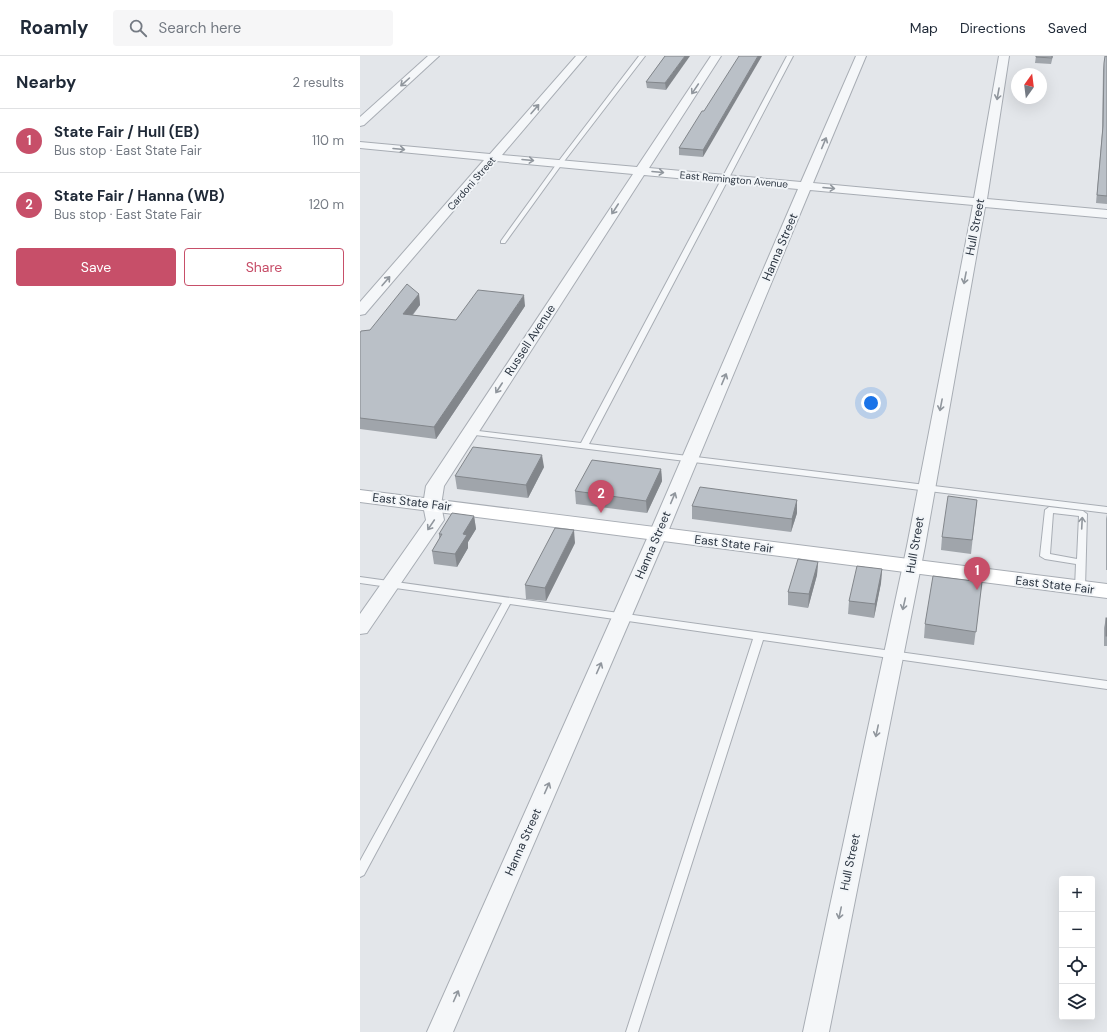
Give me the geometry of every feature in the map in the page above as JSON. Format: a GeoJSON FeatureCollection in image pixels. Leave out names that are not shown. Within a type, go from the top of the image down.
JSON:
{"type":"FeatureCollection","features":[{"type":"Feature","properties":{"kind":"street"},"geometry":{"type":"LineString","coordinates":[[360,123],[434,56]]}},
{"type":"Feature","properties":{"kind":"street","name":"Cardoni Street"},"geometry":{"type":"LineString","coordinates":[[360,311],[582,56]]}},
{"type":"Feature","properties":{"kind":"street","name":"Russell Avenue"},"geometry":{"type":"LineString","coordinates":[[360,628],[388,584],[435,520],[435,513],[432,505],[435,486],[640,170],[716,56]]}},
{"type":"Feature","properties":{"kind":"street","name":"Hanna Street"},"geometry":{"type":"LineString","coordinates":[[440,1032],[658,534],[861,56]]}},
{"type":"Feature","properties":{"kind":"street","name":"Hull Street"},"geometry":{"type":"LineString","coordinates":[[816,1032],[911,565],[980,202],[1004,56]]}},
{"type":"Feature","properties":{"kind":"street","name":"East Remington Avenue"},"geometry":{"type":"LineString","coordinates":[[360,145],[1107,214]]}},
{"type":"Feature","properties":{"kind":"street","name":"East State Fair"},"geometry":{"type":"LineString","coordinates":[[360,496],[1107,591]]}},
{"type":"Feature","properties":{"kind":"lane"},"geometry":{"type":"LineString","coordinates":[[502,242],[642,56]]}},
{"type":"Feature","properties":{"kind":"lane"},"geometry":{"type":"LineString","coordinates":[[584,446],[724,178],[790,56]]}},
{"type":"Feature","properties":{"kind":"lane"},"geometry":{"type":"LineString","coordinates":[[470,432],[925,489],[1107,510]]}},
{"type":"Feature","properties":{"kind":"lane"},"geometry":{"type":"LineString","coordinates":[[1080,562],[1044,556],[1048,510],[1083,514],[1080,588]]}},
{"type":"Feature","properties":{"kind":"lane"},"geometry":{"type":"LineString","coordinates":[[360,580],[1107,685]]}},
{"type":"Feature","properties":{"kind":"lane"},"geometry":{"type":"LineString","coordinates":[[360,872],[508,600]]}},
{"type":"Feature","properties":{"kind":"lane"},"geometry":{"type":"LineString","coordinates":[[632,1032],[759,636]]}},
{"type":"Feature","properties":{"kind":"building"},"geometry":{"type":"Polygon","coordinates":[[[665,56],[685,56],[665,83],[646,82],[665,56]]]}},
{"type":"Feature","properties":{"kind":"building"},"geometry":{"type":"Polygon","coordinates":[[[739,56],[758,56],[703,150],[679,148],[702,111],[704,111],[739,56]]]}},
{"type":"Feature","properties":{"kind":"building"},"geometry":{"type":"Polygon","coordinates":[[[1052,56],[1052,58],[1036,57],[1052,56]]]}},
{"type":"Feature","properties":{"kind":"building"},"geometry":{"type":"Polygon","coordinates":[[[1105,56],[1107,56],[1107,196],[1097,195],[1103,126],[1105,56]]]}},
{"type":"Feature","properties":{"kind":"building"},"geometry":{"type":"Polygon","coordinates":[[[407,284],[419,294],[403,314],[456,320],[478,290],[524,295],[434,427],[360,418],[360,333],[361,331],[370,330],[407,284]]]}},
{"type":"Feature","properties":{"kind":"building"},"geometry":{"type":"Polygon","coordinates":[[[473,447],[542,455],[526,485],[455,476],[473,447]]]}},
{"type":"Feature","properties":{"kind":"building"},"geometry":{"type":"Polygon","coordinates":[[[592,460],[661,469],[646,501],[575,491],[592,460]]]}},
{"type":"Feature","properties":{"kind":"building"},"geometry":{"type":"Polygon","coordinates":[[[700,487],[797,500],[792,519],[692,506],[700,487]]]}},
{"type":"Feature","properties":{"kind":"building"},"geometry":{"type":"Polygon","coordinates":[[[948,496],[977,500],[972,540],[942,537],[948,496]]]}},
{"type":"Feature","properties":{"kind":"building"},"geometry":{"type":"Polygon","coordinates":[[[452,513],[474,516],[463,534],[467,535],[455,554],[432,551],[442,534],[439,534],[452,513]]]}},
{"type":"Feature","properties":{"kind":"building"},"geometry":{"type":"Polygon","coordinates":[[[555,528],[574,530],[545,588],[525,585],[555,528]]]}},
{"type":"Feature","properties":{"kind":"building"},"geometry":{"type":"Polygon","coordinates":[[[798,559],[818,562],[809,594],[788,592],[798,559]]]}},
{"type":"Feature","properties":{"kind":"building"},"geometry":{"type":"Polygon","coordinates":[[[857,566],[882,569],[875,604],[849,601],[857,566]]]}},
{"type":"Feature","properties":{"kind":"building"},"geometry":{"type":"Polygon","coordinates":[[[933,576],[982,582],[976,632],[925,624],[933,576]]]}},
{"type":"Feature","properties":{"kind":"building"},"geometry":{"type":"Polygon","coordinates":[[[1107,618],[1107,636],[1106,636],[1107,618]]]}},
{"type":"Feature","properties":{"kind":"place","name":"State Fair / Hanna (WB)"},"geometry":{"type":"Point","coordinates":[601,513]}},
{"type":"Feature","properties":{"kind":"place","name":"State Fair / Hull (EB)"},"geometry":{"type":"Point","coordinates":[977,590]}}]}
